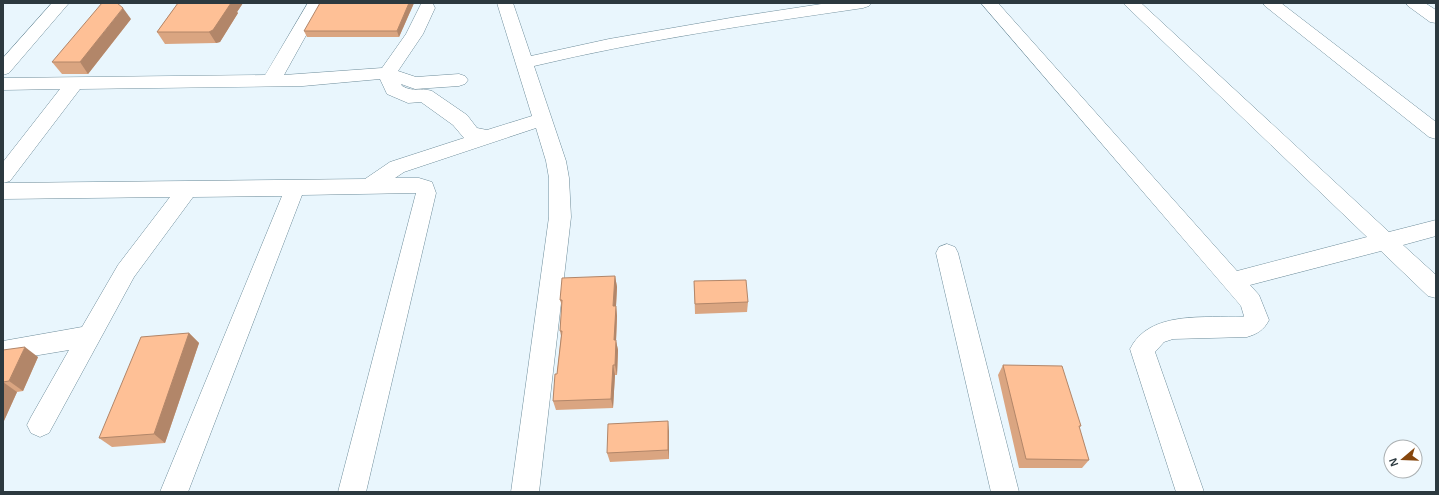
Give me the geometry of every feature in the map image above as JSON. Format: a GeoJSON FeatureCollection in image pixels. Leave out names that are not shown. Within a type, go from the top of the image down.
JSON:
{"type":"FeatureCollection","features":[{"type":"Feature","properties":{"kind":"street"},"geometry":{"type":"LineString","coordinates":[[3,69],[62,3]]}},
{"type":"Feature","properties":{"kind":"street"},"geometry":{"type":"LineString","coordinates":[[271,82],[316,3]]}},
{"type":"Feature","properties":{"kind":"street"},"geometry":{"type":"LineString","coordinates":[[505,3],[556,161],[559,178],[560,217],[525,492]]}},
{"type":"Feature","properties":{"kind":"street"},"geometry":{"type":"LineString","coordinates":[[989,3],[1251,302],[1257,320],[1248,327],[1172,329],[1156,335],[1142,349],[1190,492]]}},
{"type":"Feature","properties":{"kind":"street"},"geometry":{"type":"LineString","coordinates":[[1131,3],[1436,289]]}},
{"type":"Feature","properties":{"kind":"street"},"geometry":{"type":"LineString","coordinates":[[1271,3],[1436,132]]}},
{"type":"Feature","properties":{"kind":"street"},"geometry":{"type":"LineString","coordinates":[[1414,3],[1436,18]]}},
{"type":"Feature","properties":{"kind":"street"},"geometry":{"type":"LineString","coordinates":[[525,63],[571,51],[627,40],[745,20],[854,4]]}},
{"type":"Feature","properties":{"kind":"street"},"geometry":{"type":"LineString","coordinates":[[387,73],[412,40],[421,24],[427,8]]}},
{"type":"Feature","properties":{"kind":"street"},"geometry":{"type":"LineString","coordinates":[[387,73],[394,90],[408,96],[425,95],[460,120],[470,133],[487,137]]}},
{"type":"Feature","properties":{"kind":"street"},"geometry":{"type":"LineString","coordinates":[[3,84],[271,82],[387,73],[415,83],[460,80]]}},
{"type":"Feature","properties":{"kind":"street"},"geometry":{"type":"LineString","coordinates":[[3,176],[74,84]]}},
{"type":"Feature","properties":{"kind":"street"},"geometry":{"type":"LineString","coordinates":[[369,186],[397,167],[543,119]]}},
{"type":"Feature","properties":{"kind":"street"},"geometry":{"type":"LineString","coordinates":[[3,191],[425,186],[426,193],[352,492]]}},
{"type":"Feature","properties":{"kind":"street"},"geometry":{"type":"LineString","coordinates":[[174,492],[295,188]]}},
{"type":"Feature","properties":{"kind":"street"},"geometry":{"type":"LineString","coordinates":[[40,424],[126,271],[186,189]]}},
{"type":"Feature","properties":{"kind":"street"},"geometry":{"type":"LineString","coordinates":[[1232,281],[1436,228]]}},
{"type":"Feature","properties":{"kind":"street"},"geometry":{"type":"LineString","coordinates":[[947,253],[1005,492]]}},
{"type":"Feature","properties":{"kind":"street"},"geometry":{"type":"LineString","coordinates":[[3,351],[89,336]]}},
{"type":"Feature","properties":{"kind":"building"},"geometry":{"type":"Polygon","coordinates":[[[102,3],[117,3],[123,8],[80,62],[52,62],[102,3]]]}},
{"type":"Feature","properties":{"kind":"building"},"geometry":{"type":"Polygon","coordinates":[[[178,3],[231,3],[213,30],[209,32],[157,32],[178,3]]]}},
{"type":"Feature","properties":{"kind":"building"},"geometry":{"type":"Polygon","coordinates":[[[320,3],[409,3],[397,31],[304,31],[320,3]]]}},
{"type":"Feature","properties":{"kind":"building"},"geometry":{"type":"Polygon","coordinates":[[[615,276],[613,306],[616,306],[614,340],[616,340],[611,399],[553,401],[555,374],[557,374],[562,331],[560,331],[562,300],[560,300],[562,278],[615,276]]]}},
{"type":"Feature","properties":{"kind":"building"},"geometry":{"type":"Polygon","coordinates":[[[746,280],[748,302],[695,304],[694,281],[746,280]]]}},
{"type":"Feature","properties":{"kind":"building"},"geometry":{"type":"Polygon","coordinates":[[[189,333],[154,434],[99,438],[141,337],[189,333]]]}},
{"type":"Feature","properties":{"kind":"building"},"geometry":{"type":"Polygon","coordinates":[[[25,347],[9,381],[3,382],[3,350],[25,347]]]}},
{"type":"Feature","properties":{"kind":"building"},"geometry":{"type":"Polygon","coordinates":[[[1003,365],[1062,366],[1081,426],[1079,426],[1089,460],[1026,459],[1003,365]]]}},
{"type":"Feature","properties":{"kind":"building"},"geometry":{"type":"Polygon","coordinates":[[[668,421],[668,450],[607,453],[608,424],[668,421]]]}}]}
